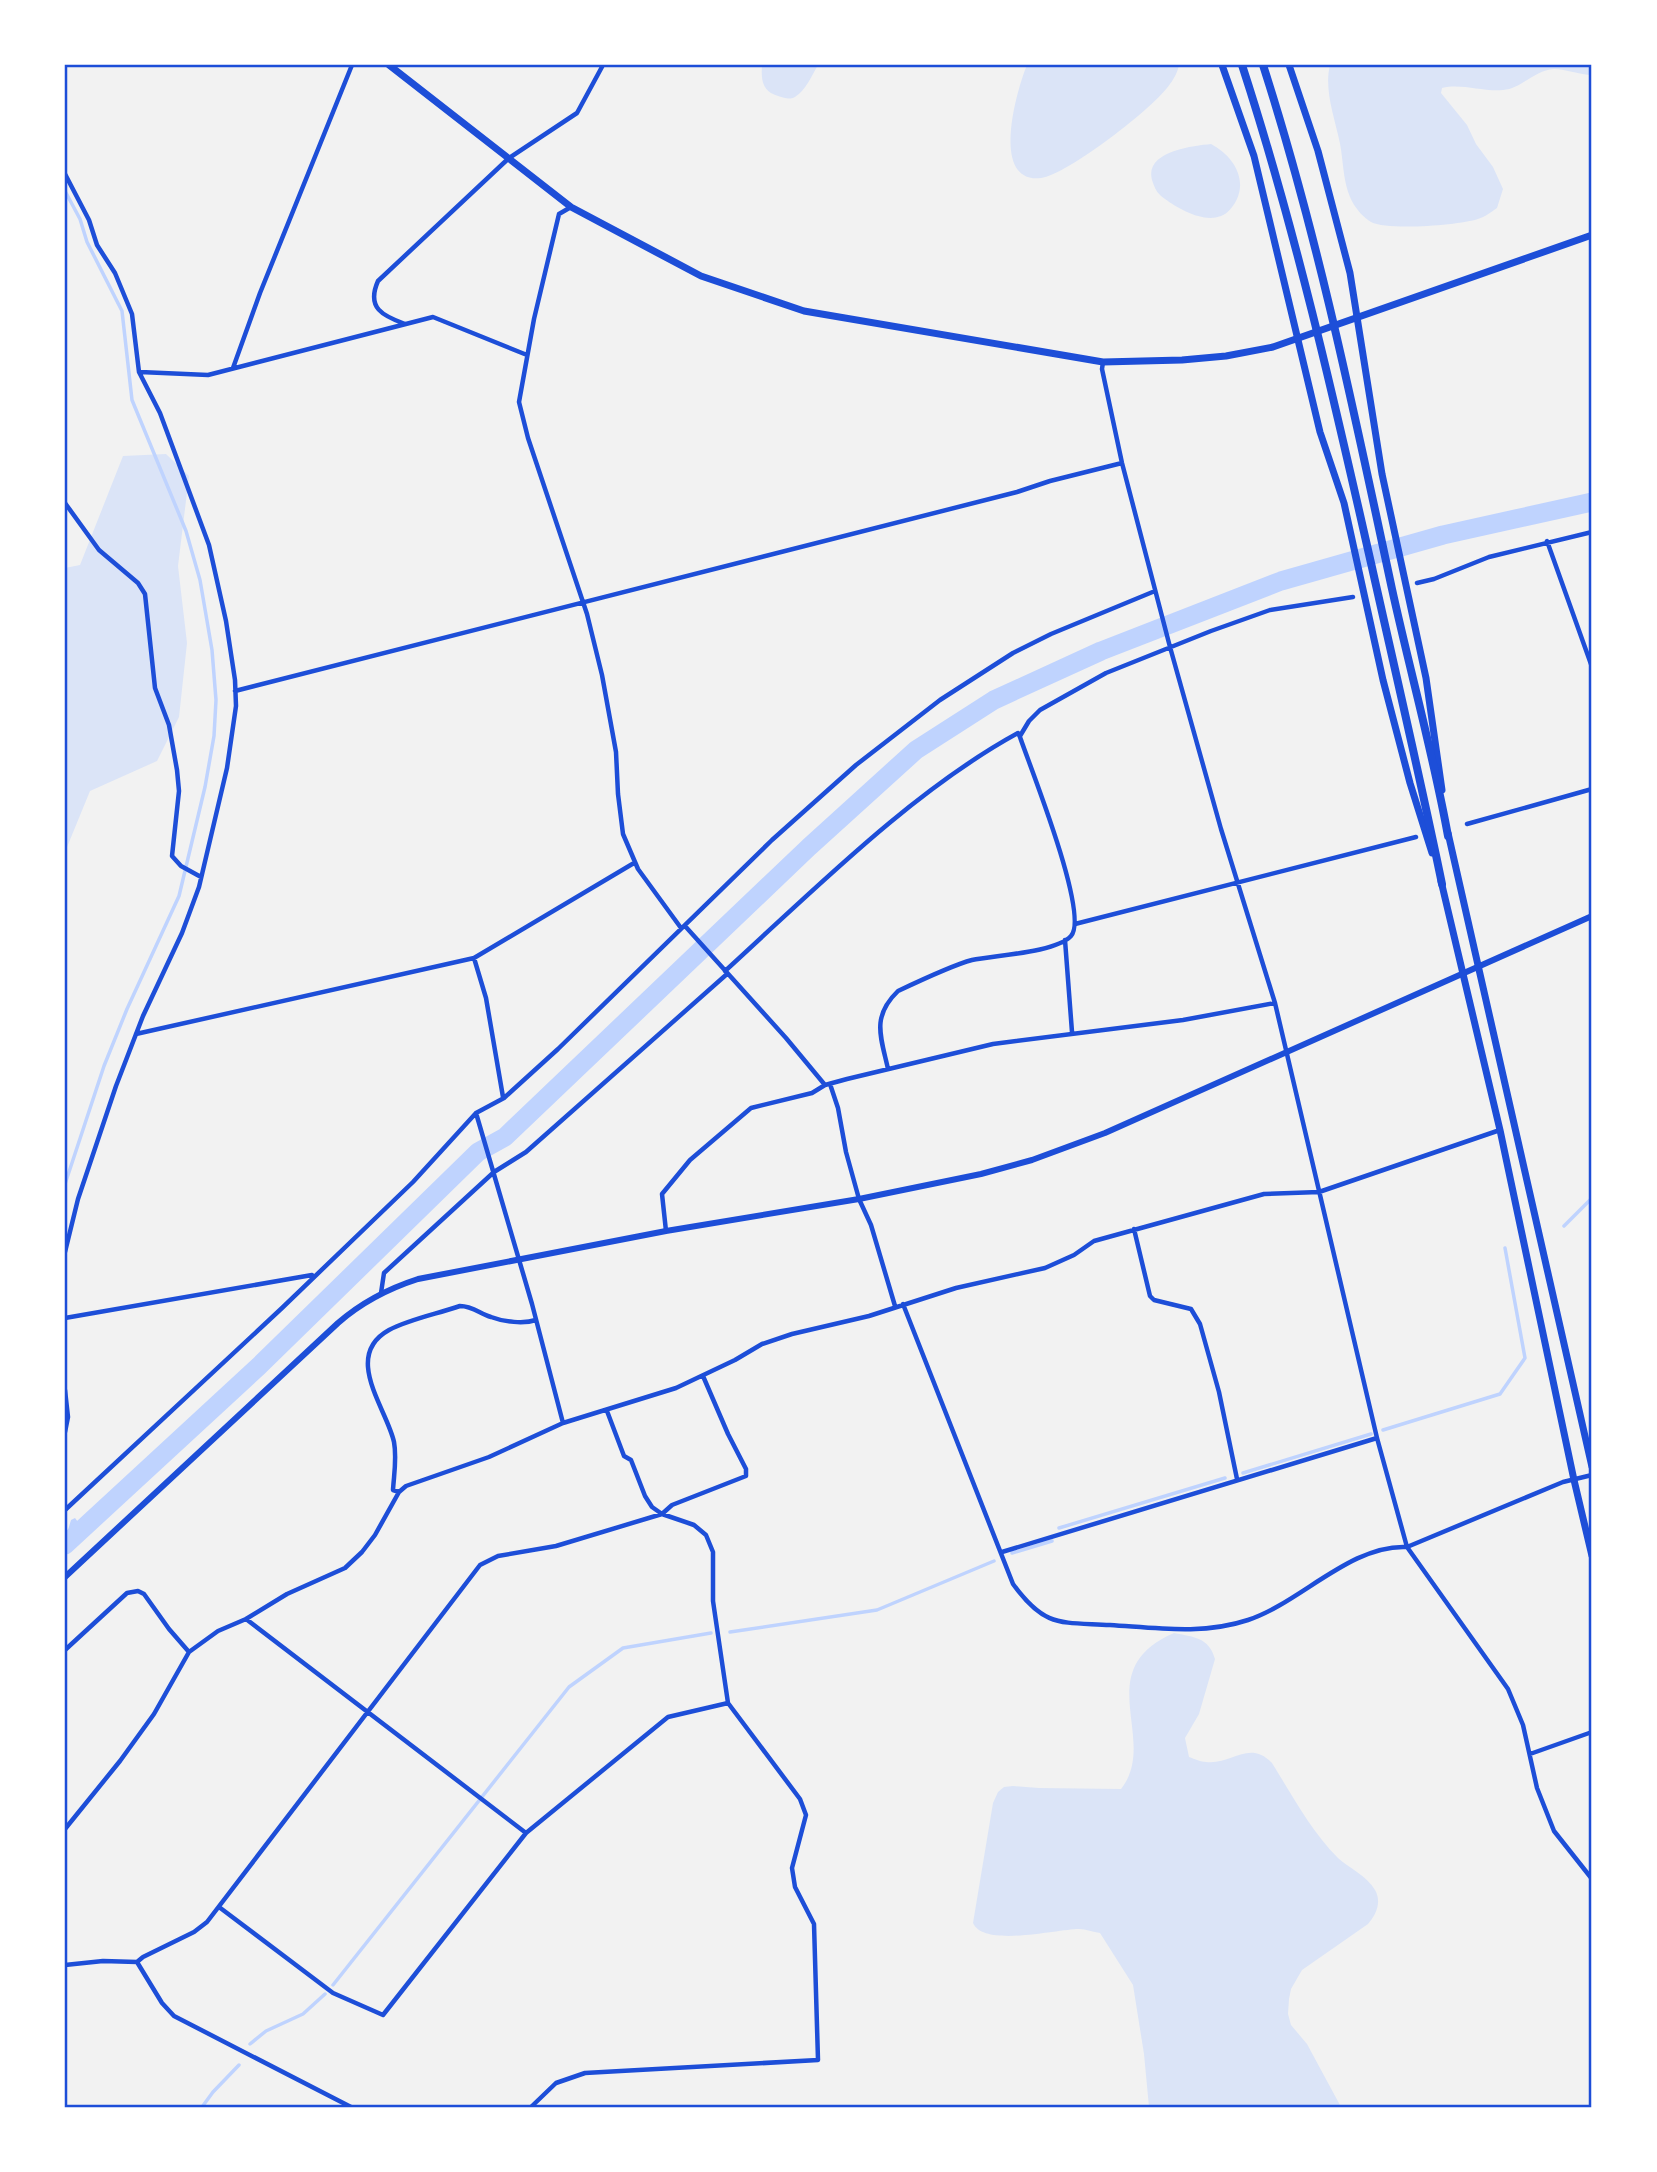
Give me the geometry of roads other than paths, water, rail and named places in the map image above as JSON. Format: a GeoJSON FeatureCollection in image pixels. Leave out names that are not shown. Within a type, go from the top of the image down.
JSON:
{"type":"FeatureCollection","features":[{"type":"Feature","properties":{"kind":"highway"},"geometry":{"type":"LineString","coordinates":[[1242,65],[1268,144],[1314,313],[1421,779],[1442,884]]}},
{"type":"Feature","properties":{"kind":"highway"},"geometry":{"type":"LineString","coordinates":[[1262,65],[1285,135],[1331,308],[1390,578],[1437,776],[1448,836]]}},
{"type":"Feature","properties":{"kind":"main road"},"geometry":{"type":"LineString","coordinates":[[389,65],[571,207],[701,275],[804,311],[1103,362],[1141,363],[1226,356],[1299,339],[1592,235]]}},
{"type":"Feature","properties":{"kind":"main road"},"geometry":{"type":"LineString","coordinates":[[1222,65],[1254,156],[1320,432],[1344,503],[1382,680],[1410,783],[1442,884],[1500,1129],[1592,1556]]}},
{"type":"Feature","properties":{"kind":"main road"},"geometry":{"type":"LineString","coordinates":[[1289,65],[1318,151],[1350,273],[1391,521],[1426,678],[1448,836],[1592,1467]]}},
{"type":"Feature","properties":{"kind":"main road"},"geometry":{"type":"LineString","coordinates":[[65,1577],[338,1323],[381,1293],[418,1279],[666,1231],[859,1199],[981,1174],[1032,1160],[1105,1132],[1480,968],[1592,916]]}},
{"type":"Feature","properties":{"kind":"street"},"geometry":{"type":"LineString","coordinates":[[233,369],[260,293],[352,65]]}},
{"type":"Feature","properties":{"kind":"street"},"geometry":{"type":"LineString","coordinates":[[406,324],[386,317],[379,310],[374,296],[378,281],[509,158],[577,113],[603,65]]}},
{"type":"Feature","properties":{"kind":"street"},"geometry":{"type":"LineString","coordinates":[[65,174],[89,220],[97,245],[115,273],[132,314],[139,372],[160,413],[209,545],[226,621],[235,691],[234,722],[227,768],[201,877],[182,933],[136,1034],[78,1199],[65,1252]]}},
{"type":"Feature","properties":{"kind":"street"},"geometry":{"type":"LineString","coordinates":[[571,207],[559,214],[519,393],[522,415],[583,603],[610,711],[623,834],[634,863],[684,927],[828,1085],[838,1108],[859,1199],[871,1225],[895,1306]]}},
{"type":"Feature","properties":{"kind":"street"},"geometry":{"type":"LineString","coordinates":[[139,372],[208,375],[433,317],[527,355]]}},
{"type":"Feature","properties":{"kind":"street"},"geometry":{"type":"LineString","coordinates":[[1103,362],[1101,369],[1122,463],[1155,591],[1275,1003],[1377,1438],[1407,1547],[1508,1689],[1522,1726],[1537,1788],[1554,1831],[1592,1879]]}},
{"type":"Feature","properties":{"kind":"street"},"geometry":{"type":"LineString","coordinates":[[235,691],[1122,463]]}},
{"type":"Feature","properties":{"kind":"street"},"geometry":{"type":"LineString","coordinates":[[65,503],[99,550],[138,583],[145,594],[155,688],[169,725],[177,770],[179,791],[172,856],[181,866],[201,877]]}},
{"type":"Feature","properties":{"kind":"street"},"geometry":{"type":"LineString","coordinates":[[1417,583],[1489,557],[1592,532]]}},
{"type":"Feature","properties":{"kind":"street"},"geometry":{"type":"LineString","coordinates":[[1547,541],[1592,667]]}},
{"type":"Feature","properties":{"kind":"street"},"geometry":{"type":"LineString","coordinates":[[65,1510],[413,1182],[476,1113],[503,1098],[558,1049],[816,800],[856,765],[940,700],[1013,653],[1051,634],[1155,591]]}},
{"type":"Feature","properties":{"kind":"street"},"geometry":{"type":"LineString","coordinates":[[1020,737],[1029,721],[1040,710],[1106,673],[1170,646],[1270,610],[1353,597]]}},
{"type":"Feature","properties":{"kind":"street"},"geometry":{"type":"LineString","coordinates":[[381,1293],[384,1273],[493,1171],[526,1152],[876,835],[989,749],[1018,733],[1066,872],[1073,899],[1075,924],[1071,936],[1035,951],[970,961],[898,991],[889,1000],[880,1018],[881,1040],[888,1069]]}},
{"type":"Feature","properties":{"kind":"street"},"geometry":{"type":"LineString","coordinates":[[1467,824],[1592,789]]}},
{"type":"Feature","properties":{"kind":"street"},"geometry":{"type":"LineString","coordinates":[[1075,924],[1416,837]]}},
{"type":"Feature","properties":{"kind":"street"},"geometry":{"type":"LineString","coordinates":[[136,1034],[474,958],[634,863]]}},
{"type":"Feature","properties":{"kind":"street"},"geometry":{"type":"LineString","coordinates":[[1065,940],[1072,1032]]}},
{"type":"Feature","properties":{"kind":"street"},"geometry":{"type":"LineString","coordinates":[[474,958],[486,998],[503,1098]]}},
{"type":"Feature","properties":{"kind":"street"},"geometry":{"type":"LineString","coordinates":[[666,1231],[663,1194],[690,1160],[751,1108],[812,1093],[828,1085],[888,1069],[993,1044],[1183,1020],[1275,1003]]}},
{"type":"Feature","properties":{"kind":"street"},"geometry":{"type":"LineString","coordinates":[[476,1113],[481,1123],[563,1423]]}},
{"type":"Feature","properties":{"kind":"street"},"geometry":{"type":"LineString","coordinates":[[65,1829],[154,1714],[189,1651],[218,1631],[246,1619],[286,1594],[345,1569],[375,1535],[405,1486],[489,1457],[563,1423],[676,1388],[762,1344],[792,1334],[869,1316],[956,1288],[1045,1268],[1074,1255],[1094,1241],[1134,1229],[1264,1194],[1319,1192],[1500,1129]]}},
{"type":"Feature","properties":{"kind":"street"},"geometry":{"type":"LineString","coordinates":[[1134,1229],[1150,1296],[1154,1300],[1191,1309],[1200,1324],[1219,1392],[1237,1479]]}},
{"type":"Feature","properties":{"kind":"street"},"geometry":{"type":"LineString","coordinates":[[65,1318],[313,1275]]}},
{"type":"Feature","properties":{"kind":"street"},"geometry":{"type":"LineString","coordinates":[[903,1304],[1013,1584],[1028,1604],[1044,1618],[1154,1629],[1225,1627],[1250,1620],[1290,1600],[1370,1553],[1397,1546],[1407,1547],[1592,1475]]}},
{"type":"Feature","properties":{"kind":"street"},"geometry":{"type":"LineString","coordinates":[[399,1492],[393,1490],[396,1454],[394,1440],[373,1391],[368,1366],[373,1345],[380,1336],[398,1326],[460,1306],[468,1306],[490,1317],[505,1320],[536,1320]]}},
{"type":"Feature","properties":{"kind":"street"},"geometry":{"type":"LineString","coordinates":[[65,1965],[103,1961],[137,1962],[194,1932],[219,1907],[480,1565],[489,1559],[556,1546],[662,1514],[672,1505],[746,1476],[746,1469],[703,1376]]}},
{"type":"Feature","properties":{"kind":"street"},"geometry":{"type":"LineString","coordinates":[[65,1390],[68,1417],[65,1432]]}},
{"type":"Feature","properties":{"kind":"street"},"geometry":{"type":"LineString","coordinates":[[531,2107],[556,2083],[585,2073],[818,2060],[814,1924],[795,1887],[792,1868],[806,1815],[800,1799],[728,1703],[713,1601],[713,1552],[706,1535],[694,1525],[662,1514],[652,1507],[631,1460],[624,1456],[607,1411]]}},
{"type":"Feature","properties":{"kind":"street"},"geometry":{"type":"LineString","coordinates":[[1002,1552],[1377,1438]]}},
{"type":"Feature","properties":{"kind":"street"},"geometry":{"type":"LineString","coordinates":[[65,1650],[133,1590],[144,1594],[189,1651]]}},
{"type":"Feature","properties":{"kind":"street"},"geometry":{"type":"LineString","coordinates":[[246,1619],[365,1713],[526,1833]]}},
{"type":"Feature","properties":{"kind":"street"},"geometry":{"type":"LineString","coordinates":[[219,1907],[333,1993],[383,2015],[526,1833],[668,1717],[728,1703]]}},
{"type":"Feature","properties":{"kind":"street"},"geometry":{"type":"LineString","coordinates":[[1530,1754],[1592,1732]]}},
{"type":"Feature","properties":{"kind":"street"},"geometry":{"type":"LineString","coordinates":[[137,1962],[162,2003],[174,2016],[344,2106],[351,2107]]}},
{"type":"Feature","properties":{"kind":"water"},"geometry":{"type":"Polygon","coordinates":[[[75,1518],[81,1526],[70,1535],[69,1548],[65,1551],[65,1531],[75,1518]]]}},
{"type":"Feature","properties":{"kind":"waterway"},"geometry":{"type":"LineString","coordinates":[[65,191],[122,311],[132,400],[186,531],[200,580],[212,650],[216,700],[214,736],[205,787],[179,896],[104,1066],[65,1184]]}},
{"type":"Feature","properties":{"kind":"waterway"},"geometry":{"type":"LineString","coordinates":[[65,1545],[259,1366],[478,1152],[505,1137],[809,847],[916,750],[994,700],[1101,651],[1281,581],[1443,535],[1592,502]]}},
{"type":"Feature","properties":{"kind":"waterway"},"geometry":{"type":"LineString","coordinates":[[1564,1226],[1592,1198]]}},
{"type":"Feature","properties":{"kind":"waterway"},"geometry":{"type":"LineString","coordinates":[[1383,1430],[1500,1394],[1525,1358],[1505,1248]]}},
{"type":"Feature","properties":{"kind":"waterway"},"geometry":{"type":"LineString","coordinates":[[1243,1473],[1371,1434]]}},
{"type":"Feature","properties":{"kind":"waterway"},"geometry":{"type":"LineString","coordinates":[[1059,1528],[1225,1478]]}},
{"type":"Feature","properties":{"kind":"waterway"},"geometry":{"type":"LineString","coordinates":[[1012,1553],[1052,1541]]}},
{"type":"Feature","properties":{"kind":"waterway"},"geometry":{"type":"LineString","coordinates":[[730,1632],[877,1610],[994,1561]]}},
{"type":"Feature","properties":{"kind":"waterway"},"geometry":{"type":"LineString","coordinates":[[333,1985],[569,1687],[623,1648],[711,1633]]}},
{"type":"Feature","properties":{"kind":"waterway"},"geometry":{"type":"LineString","coordinates":[[250,2044],[266,2031],[303,2014],[325,1994]]}},
{"type":"Feature","properties":{"kind":"waterway"},"geometry":{"type":"LineString","coordinates":[[202,2107],[239,2065]]}}]}
